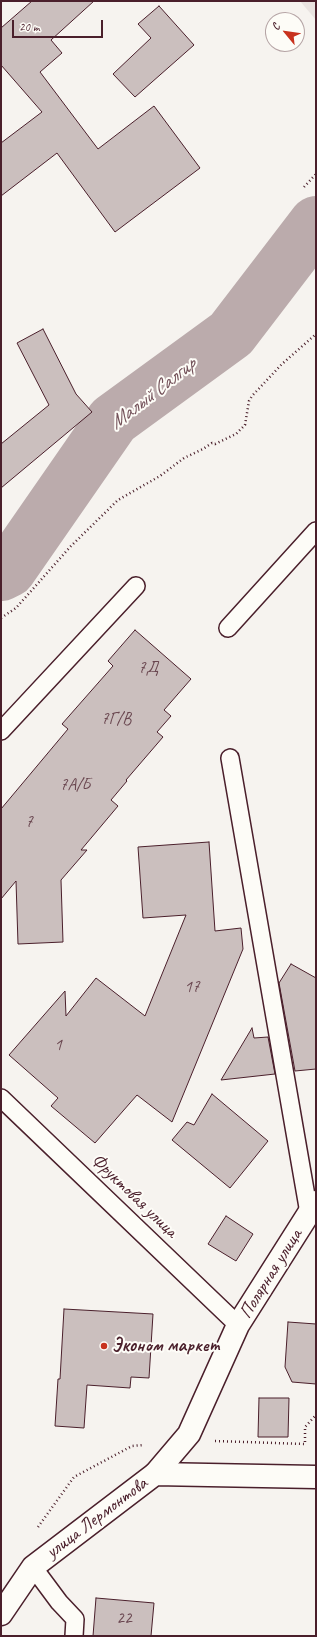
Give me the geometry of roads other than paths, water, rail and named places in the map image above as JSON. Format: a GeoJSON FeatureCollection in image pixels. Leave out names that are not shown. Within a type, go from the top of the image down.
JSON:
{"type":"FeatureCollection","features":[{"type":"Feature","properties":{"kind":"main road","name":"Полярная улица"},"geometry":{"type":"LineString","coordinates":[[155,1474],[189,1434],[238,1325],[313,1208]]}},
{"type":"Feature","properties":{"kind":"main road","name":"улица Лермонтова"},"geometry":{"type":"LineString","coordinates":[[1,1614],[33,1567],[155,1474],[316,1478]]}},
{"type":"Feature","properties":{"kind":"lane"},"geometry":{"type":"LineString","coordinates":[[228,628],[316,531]]}},
{"type":"Feature","properties":{"kind":"lane"},"geometry":{"type":"LineString","coordinates":[[1,731],[136,586]]}},
{"type":"Feature","properties":{"kind":"lane"},"geometry":{"type":"LineString","coordinates":[[230,758],[313,1208]]}},
{"type":"Feature","properties":{"kind":"lane","name":"Фруктовая улица"},"geometry":{"type":"LineString","coordinates":[[1,1098],[238,1325]]}},
{"type":"Feature","properties":{"kind":"lane"},"geometry":{"type":"LineString","coordinates":[[33,1567],[59,1602],[75,1618],[74,1636]]}},
{"type":"Feature","properties":{"kind":"waterway","name":"Малый Салгир"},"geometry":{"type":"LineString","coordinates":[[1,574],[9,570],[113,420],[231,334],[316,223]]}},
{"type":"Feature","properties":{"kind":"place","name":"Эконом маркет"},"geometry":{"type":"Point","coordinates":[104,1346]}}]}
